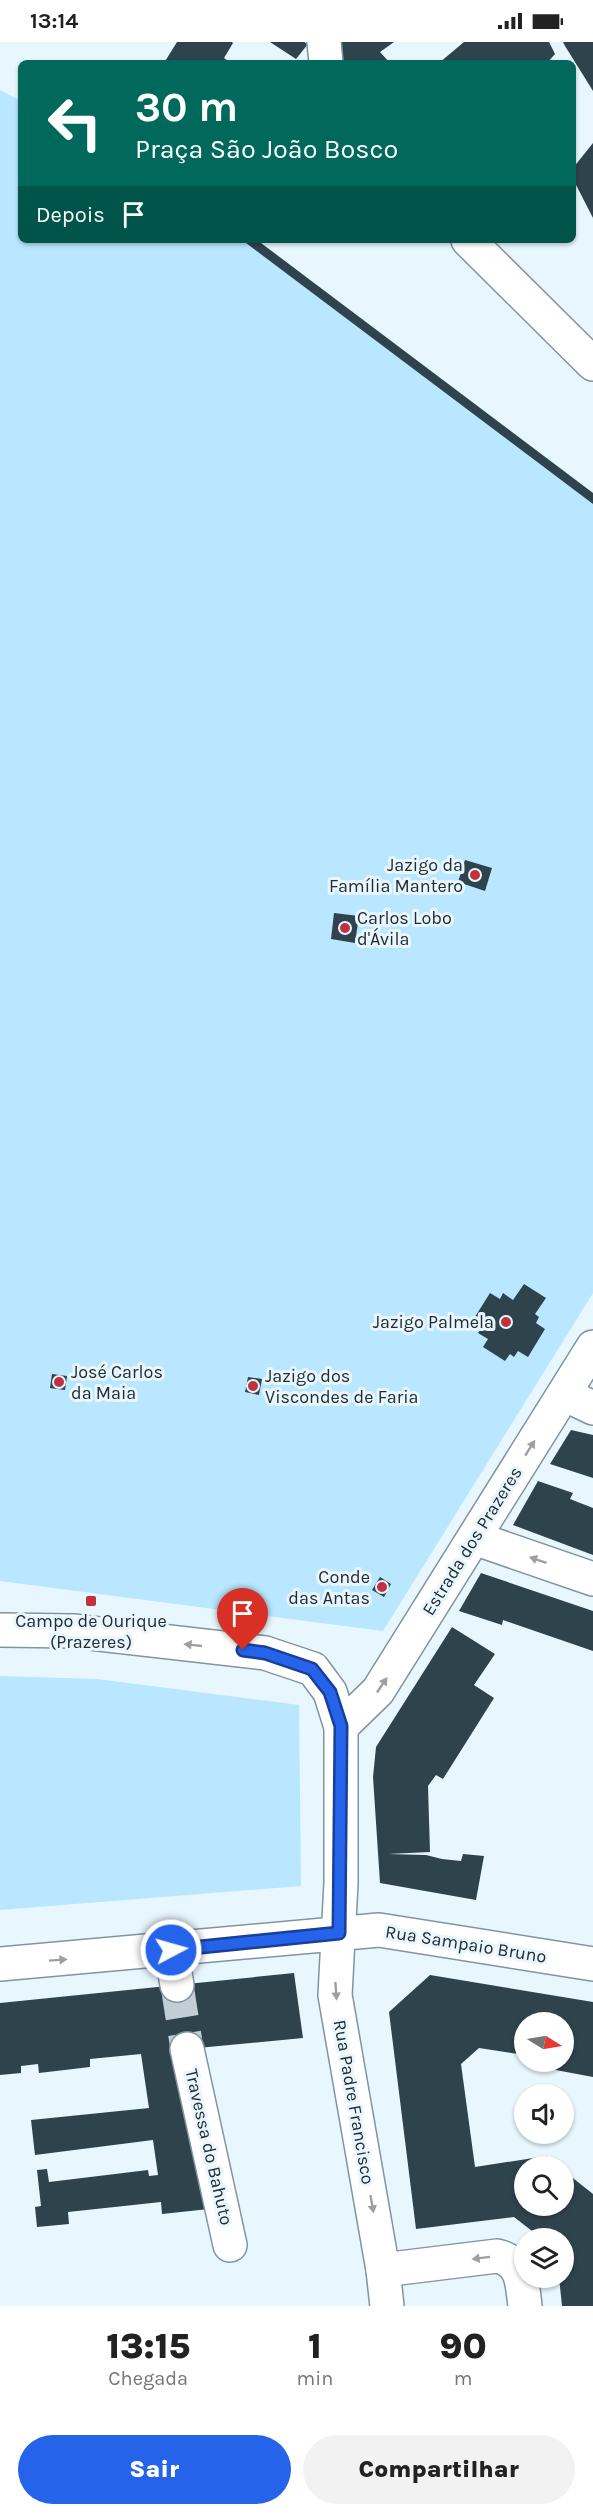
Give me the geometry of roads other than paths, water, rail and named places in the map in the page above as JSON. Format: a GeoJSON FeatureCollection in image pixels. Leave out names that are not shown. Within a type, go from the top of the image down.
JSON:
{"type":"FeatureCollection","features":[{"type":"Feature","properties":{"kind":"street"},"geometry":{"type":"LineString","coordinates":[[324,42],[326,60]]}},
{"type":"Feature","properties":{"kind":"street"},"geometry":{"type":"LineString","coordinates":[[471,243],[593,364]]}},
{"type":"Feature","properties":{"kind":"street","name":"Estrada dos Prazeres"},"geometry":{"type":"LineString","coordinates":[[341,1726],[378,1692],[593,1347]]}},
{"type":"Feature","properties":{"kind":"street"},"geometry":{"type":"LineString","coordinates":[[564,1395],[593,1408]]}},
{"type":"Feature","properties":{"kind":"street"},"geometry":{"type":"LineString","coordinates":[[474,1538],[593,1579]]}},
{"type":"Feature","properties":{"kind":"street","name":"Rua Padre Francisco"},"geometry":{"type":"LineString","coordinates":[[0,1630],[73,1631],[265,1653],[312,1669],[330,1692],[341,1726],[339,1933],[335,1995],[383,2270],[387,2306]]}},
{"type":"Feature","properties":{"kind":"street","name":"Rua Sampaio Bruno"},"geometry":{"type":"LineString","coordinates":[[0,1964],[379,1930],[587,1955]]}},
{"type":"Feature","properties":{"kind":"street"},"geometry":{"type":"LineString","coordinates":[[171,1950],[177,1985]]}},
{"type":"Feature","properties":{"kind":"street","name":"Travessa do Bahuto"},"geometry":{"type":"LineString","coordinates":[[187,2049],[231,2245]]}},
{"type":"Feature","properties":{"kind":"street"},"geometry":{"type":"LineString","coordinates":[[383,2270],[497,2256],[506,2258],[517,2267],[521,2275],[525,2306]]}},
{"type":"Feature","properties":{"kind":"tunnel"},"geometry":{"type":"LineString","coordinates":[[177,1985],[187,2049]]}},
{"type":"Feature","properties":{"kind":"place","name":"Jazigo da Família Mantero"},"geometry":{"type":"Point","coordinates":[475,875]}},
{"type":"Feature","properties":{"kind":"place","name":"Carlos Lobo d'Ávila"},"geometry":{"type":"Point","coordinates":[345,928]}},
{"type":"Feature","properties":{"kind":"place","name":"Jazigo Palmela"},"geometry":{"type":"Point","coordinates":[506,1322]}},
{"type":"Feature","properties":{"kind":"place","name":"José Carlos da Maia"},"geometry":{"type":"Point","coordinates":[59,1382]}},
{"type":"Feature","properties":{"kind":"place","name":"Jazigo dos Viscondes de Faria"},"geometry":{"type":"Point","coordinates":[253,1386]}},
{"type":"Feature","properties":{"kind":"place","name":"Conde das Antas"},"geometry":{"type":"Point","coordinates":[382,1587]}},
{"type":"Feature","properties":{"kind":"place","name":"Campo de Ourique (Prazeres)"},"geometry":{"type":"Point","coordinates":[91,1601]}}]}
